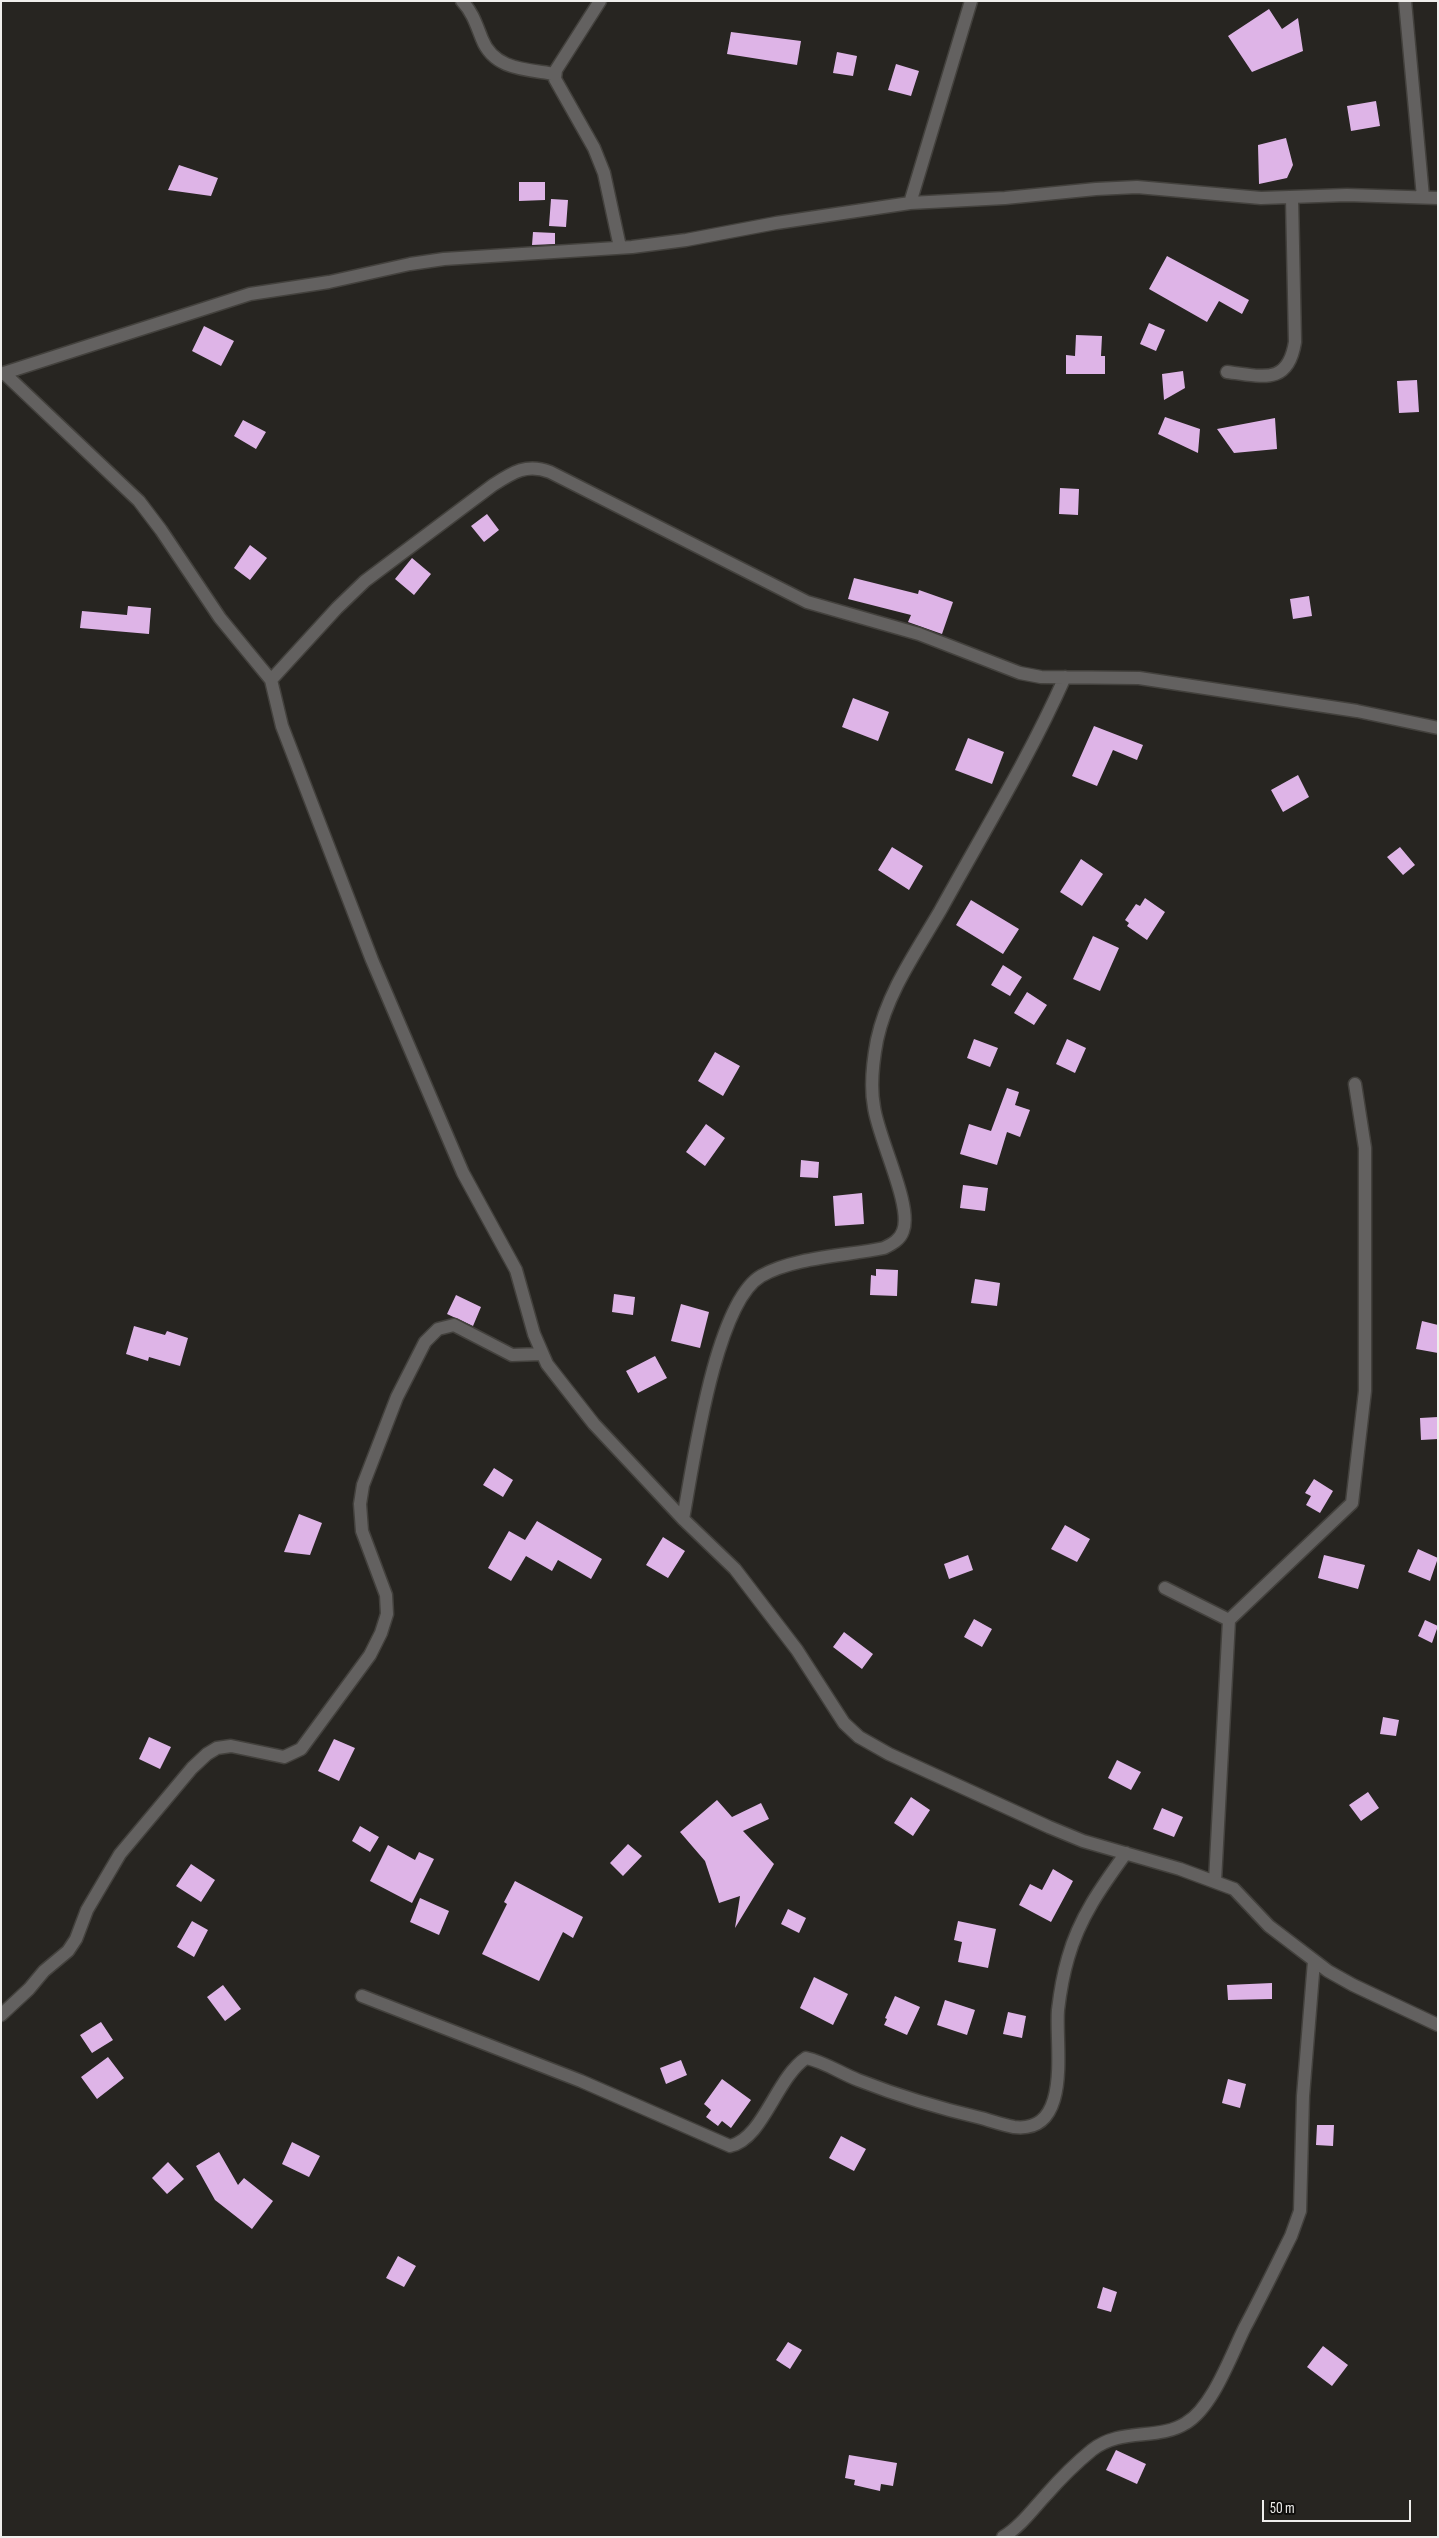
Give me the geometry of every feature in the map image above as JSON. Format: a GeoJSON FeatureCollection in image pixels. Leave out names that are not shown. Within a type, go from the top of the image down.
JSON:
{"type":"FeatureCollection","features":[{"type":"Feature","properties":{"kind":"street"},"geometry":{"type":"LineString","coordinates":[[462,1],[472,12],[491,56],[507,66],[555,74]]}},
{"type":"Feature","properties":{"kind":"street"},"geometry":{"type":"LineString","coordinates":[[600,1],[567,50],[555,74],[555,80],[561,94],[594,148],[604,173],[620,247]]}},
{"type":"Feature","properties":{"kind":"street"},"geometry":{"type":"LineString","coordinates":[[910,203],[970,1]]}},
{"type":"Feature","properties":{"kind":"street"},"geometry":{"type":"LineString","coordinates":[[1405,1],[1423,197]]}},
{"type":"Feature","properties":{"kind":"street"},"geometry":{"type":"LineString","coordinates":[[1438,198],[1347,195],[1261,198],[1137,186],[910,203],[776,223],[686,240],[620,247],[444,259],[410,264],[329,282],[250,294],[3,374],[139,501],[161,530],[220,618],[271,680],[286,739],[372,960],[462,1174],[516,1270],[546,1364],[578,1405],[683,1519],[717,1550],[757,1596],[797,1650],[844,1723],[859,1737],[890,1754],[1049,1827],[1083,1841],[1215,1880],[1234,1889],[1269,1926],[1314,1961],[1353,1985],[1438,2025]]}},
{"type":"Feature","properties":{"kind":"street"},"geometry":{"type":"LineString","coordinates":[[1227,372],[1272,376],[1282,371],[1293,358],[1296,342],[1292,198]]}},
{"type":"Feature","properties":{"kind":"street"},"geometry":{"type":"LineString","coordinates":[[271,680],[337,608],[365,581],[506,476],[530,467],[550,472],[807,602],[919,634],[1020,673],[1041,677],[1140,678],[1347,709],[1438,728]]}},
{"type":"Feature","properties":{"kind":"street"},"geometry":{"type":"LineString","coordinates":[[683,1519],[700,1429],[724,1338],[732,1314],[750,1283],[784,1266],[884,1248],[896,1241],[903,1232],[905,1220],[903,1204],[877,1126],[873,1106],[872,1087],[877,1042],[882,1019],[905,972],[1016,776],[1065,677]]}},
{"type":"Feature","properties":{"kind":"street"},"geometry":{"type":"LineString","coordinates":[[1215,1880],[1229,1620],[1352,1503],[1365,1391],[1364,1148],[1355,1084]]}},
{"type":"Feature","properties":{"kind":"street"},"geometry":{"type":"LineString","coordinates":[[1,2014],[29,1989],[44,1971],[68,1951],[87,1910],[120,1854],[192,1768],[217,1748],[246,1748],[284,1757],[301,1749],[370,1655],[382,1633],[387,1614],[386,1595],[367,1545],[360,1518],[363,1485],[397,1397],[425,1342],[438,1329],[454,1325],[512,1355],[542,1354]]}},
{"type":"Feature","properties":{"kind":"street"},"geometry":{"type":"LineString","coordinates":[[1164,1588],[1229,1620]]}},
{"type":"Feature","properties":{"kind":"street"},"geometry":{"type":"LineString","coordinates":[[362,1996],[582,2081],[730,2146],[741,2144],[750,2135],[792,2072],[806,2058],[817,2060],[852,2078],[942,2110],[1013,2127],[1034,2126],[1045,2118],[1055,2094],[1060,2051],[1058,2011],[1068,1959],[1075,1935],[1103,1884],[1126,1853]]}},
{"type":"Feature","properties":{"kind":"street"},"geometry":{"type":"LineString","coordinates":[[1003,2537],[1025,2518],[1057,2483],[1093,2449],[1105,2441],[1126,2434],[1161,2431],[1185,2424],[1204,2405],[1220,2377],[1292,2236],[1300,2211],[1303,2096],[1314,1961]]}},
{"type":"Feature","properties":{"kind":"building"},"geometry":{"type":"Polygon","coordinates":[[[1269,9],[1282,29],[1298,18],[1303,51],[1252,72],[1228,36],[1269,9]]]}},
{"type":"Feature","properties":{"kind":"building"},"geometry":{"type":"Polygon","coordinates":[[[731,32],[801,41],[797,65],[727,54],[731,32]]]}},
{"type":"Feature","properties":{"kind":"building"},"geometry":{"type":"Polygon","coordinates":[[[837,52],[857,56],[853,76],[833,73],[837,52]]]}},
{"type":"Feature","properties":{"kind":"building"},"geometry":{"type":"Polygon","coordinates":[[[896,64],[919,71],[911,96],[888,90],[896,64]]]}},
{"type":"Feature","properties":{"kind":"building"},"geometry":{"type":"Polygon","coordinates":[[[1376,101],[1380,126],[1351,131],[1347,106],[1376,101]]]}},
{"type":"Feature","properties":{"kind":"building"},"geometry":{"type":"Polygon","coordinates":[[[1286,138],[1293,165],[1287,178],[1259,184],[1258,145],[1286,138]]]}},
{"type":"Feature","properties":{"kind":"building"},"geometry":{"type":"Polygon","coordinates":[[[179,165],[218,178],[211,196],[168,190],[179,165]]]}},
{"type":"Feature","properties":{"kind":"building"},"geometry":{"type":"Polygon","coordinates":[[[519,182],[545,182],[545,200],[519,201],[519,182]]]}},
{"type":"Feature","properties":{"kind":"building"},"geometry":{"type":"Polygon","coordinates":[[[551,199],[568,200],[566,227],[549,226],[551,199]]]}},
{"type":"Feature","properties":{"kind":"building"},"geometry":{"type":"Polygon","coordinates":[[[533,232],[555,233],[555,244],[532,245],[533,232]]]}},
{"type":"Feature","properties":{"kind":"building"},"geometry":{"type":"Polygon","coordinates":[[[1167,256],[1249,300],[1242,314],[1219,301],[1207,322],[1149,289],[1167,256]]]}},
{"type":"Feature","properties":{"kind":"building"},"geometry":{"type":"Polygon","coordinates":[[[1149,323],[1165,330],[1156,351],[1140,344],[1149,323]]]}},
{"type":"Feature","properties":{"kind":"building"},"geometry":{"type":"Polygon","coordinates":[[[204,326],[234,341],[221,366],[192,351],[204,326]]]}},
{"type":"Feature","properties":{"kind":"building"},"geometry":{"type":"Polygon","coordinates":[[[1076,335],[1102,336],[1101,356],[1105,356],[1105,374],[1066,374],[1066,355],[1075,356],[1076,335]]]}},
{"type":"Feature","properties":{"kind":"building"},"geometry":{"type":"Polygon","coordinates":[[[1183,371],[1185,388],[1164,400],[1162,374],[1183,371]]]}},
{"type":"Feature","properties":{"kind":"building"},"geometry":{"type":"Polygon","coordinates":[[[1417,380],[1419,412],[1399,413],[1397,381],[1417,380]]]}},
{"type":"Feature","properties":{"kind":"building"},"geometry":{"type":"Polygon","coordinates":[[[1165,417],[1200,429],[1198,453],[1158,434],[1165,417]]]}},
{"type":"Feature","properties":{"kind":"building"},"geometry":{"type":"Polygon","coordinates":[[[1275,418],[1277,449],[1234,453],[1217,429],[1275,418]]]}},
{"type":"Feature","properties":{"kind":"building"},"geometry":{"type":"Polygon","coordinates":[[[243,420],[266,432],[256,449],[234,436],[243,420]]]}},
{"type":"Feature","properties":{"kind":"building"},"geometry":{"type":"Polygon","coordinates":[[[1060,488],[1079,489],[1078,515],[1059,514],[1060,488]]]}},
{"type":"Feature","properties":{"kind":"building"},"geometry":{"type":"Polygon","coordinates":[[[487,514],[499,530],[484,542],[471,526],[487,514]]]}},
{"type":"Feature","properties":{"kind":"building"},"geometry":{"type":"Polygon","coordinates":[[[250,545],[267,558],[250,580],[234,568],[250,545]]]}},
{"type":"Feature","properties":{"kind":"building"},"geometry":{"type":"Polygon","coordinates":[[[412,558],[431,574],[414,595],[395,579],[412,558]]]}},
{"type":"Feature","properties":{"kind":"building"},"geometry":{"type":"Polygon","coordinates":[[[854,578],[918,594],[919,590],[953,602],[942,634],[908,622],[911,615],[848,599],[854,578]]]}},
{"type":"Feature","properties":{"kind":"building"},"geometry":{"type":"Polygon","coordinates":[[[1309,596],[1312,616],[1293,619],[1290,599],[1309,596]]]}},
{"type":"Feature","properties":{"kind":"building"},"geometry":{"type":"Polygon","coordinates":[[[128,606],[151,608],[149,634],[80,628],[82,611],[127,615],[128,606]]]}},
{"type":"Feature","properties":{"kind":"building"},"geometry":{"type":"Polygon","coordinates":[[[853,698],[889,712],[878,741],[842,727],[853,698]]]}},
{"type":"Feature","properties":{"kind":"building"},"geometry":{"type":"Polygon","coordinates":[[[1094,726],[1143,745],[1137,760],[1113,750],[1097,786],[1072,776],[1094,726]]]}},
{"type":"Feature","properties":{"kind":"building"},"geometry":{"type":"Polygon","coordinates":[[[968,738],[1004,752],[992,784],[955,770],[968,738]]]}},
{"type":"Feature","properties":{"kind":"building"},"geometry":{"type":"Polygon","coordinates":[[[1298,775],[1309,797],[1283,812],[1271,790],[1298,775]]]}},
{"type":"Feature","properties":{"kind":"building"},"geometry":{"type":"Polygon","coordinates":[[[892,847],[923,866],[909,890],[878,870],[892,847]]]}},
{"type":"Feature","properties":{"kind":"building"},"geometry":{"type":"Polygon","coordinates":[[[1400,847],[1415,865],[1403,875],[1387,857],[1400,847]]]}},
{"type":"Feature","properties":{"kind":"building"},"geometry":{"type":"Polygon","coordinates":[[[1081,859],[1103,874],[1082,906],[1060,892],[1081,859]]]}},
{"type":"Feature","properties":{"kind":"building"},"geometry":{"type":"Polygon","coordinates":[[[1145,898],[1165,912],[1147,940],[1127,926],[1129,923],[1125,920],[1136,904],[1140,906],[1145,898]]]}},
{"type":"Feature","properties":{"kind":"building"},"geometry":{"type":"Polygon","coordinates":[[[971,900],[1019,929],[1003,954],[956,925],[971,900]]]}},
{"type":"Feature","properties":{"kind":"building"},"geometry":{"type":"Polygon","coordinates":[[[1093,936],[1119,948],[1100,991],[1073,979],[1093,936]]]}},
{"type":"Feature","properties":{"kind":"building"},"geometry":{"type":"Polygon","coordinates":[[[1003,965],[1022,977],[1010,996],[991,985],[1003,965]]]}},
{"type":"Feature","properties":{"kind":"building"},"geometry":{"type":"Polygon","coordinates":[[[1027,992],[1047,1005],[1034,1025],[1014,1013],[1027,992]]]}},
{"type":"Feature","properties":{"kind":"building"},"geometry":{"type":"Polygon","coordinates":[[[974,1039],[998,1048],[990,1067],[967,1058],[974,1039]]]}},
{"type":"Feature","properties":{"kind":"building"},"geometry":{"type":"Polygon","coordinates":[[[1067,1039],[1086,1048],[1075,1073],[1056,1064],[1067,1039]]]}},
{"type":"Feature","properties":{"kind":"building"},"geometry":{"type":"Polygon","coordinates":[[[715,1052],[740,1066],[723,1096],[698,1081],[715,1052]]]}},
{"type":"Feature","properties":{"kind":"building"},"geometry":{"type":"Polygon","coordinates":[[[1007,1088],[1019,1092],[1015,1105],[1030,1110],[1020,1137],[1007,1132],[997,1165],[960,1154],[969,1124],[991,1131],[1007,1088]]]}},
{"type":"Feature","properties":{"kind":"building"},"geometry":{"type":"Polygon","coordinates":[[[706,1124],[725,1138],[705,1166],[686,1152],[706,1124]]]}},
{"type":"Feature","properties":{"kind":"building"},"geometry":{"type":"Polygon","coordinates":[[[801,1160],[819,1162],[818,1178],[800,1177],[801,1160]]]}},
{"type":"Feature","properties":{"kind":"building"},"geometry":{"type":"Polygon","coordinates":[[[963,1185],[988,1188],[985,1211],[960,1208],[963,1185]]]}},
{"type":"Feature","properties":{"kind":"building"},"geometry":{"type":"Polygon","coordinates":[[[862,1193],[864,1224],[835,1226],[833,1196],[862,1193]]]}},
{"type":"Feature","properties":{"kind":"building"},"geometry":{"type":"Polygon","coordinates":[[[876,1269],[898,1270],[897,1296],[870,1295],[871,1275],[876,1276],[876,1269]]]}},
{"type":"Feature","properties":{"kind":"building"},"geometry":{"type":"Polygon","coordinates":[[[975,1279],[1000,1283],[997,1306],[971,1303],[975,1279]]]}},
{"type":"Feature","properties":{"kind":"building"},"geometry":{"type":"Polygon","coordinates":[[[614,1294],[635,1297],[633,1315],[612,1312],[614,1294]]]}},
{"type":"Feature","properties":{"kind":"building"},"geometry":{"type":"Polygon","coordinates":[[[456,1295],[481,1307],[473,1326],[447,1314],[456,1295]]]}},
{"type":"Feature","properties":{"kind":"building"},"geometry":{"type":"Polygon","coordinates":[[[681,1304],[709,1312],[700,1348],[671,1341],[681,1304]]]}},
{"type":"Feature","properties":{"kind":"building"},"geometry":{"type":"Polygon","coordinates":[[[1422,1321],[1438,1325],[1438,1353],[1416,1349],[1422,1321]]]}},
{"type":"Feature","properties":{"kind":"building"},"geometry":{"type":"Polygon","coordinates":[[[134,1326],[165,1335],[167,1331],[188,1338],[180,1366],[149,1357],[148,1361],[126,1354],[134,1326]]]}},
{"type":"Feature","properties":{"kind":"building"},"geometry":{"type":"Polygon","coordinates":[[[655,1356],[667,1378],[638,1393],[626,1371],[655,1356]]]}},
{"type":"Feature","properties":{"kind":"building"},"geometry":{"type":"Polygon","coordinates":[[[1438,1417],[1438,1439],[1421,1440],[1420,1418],[1438,1417]]]}},
{"type":"Feature","properties":{"kind":"building"},"geometry":{"type":"Polygon","coordinates":[[[494,1468],[513,1480],[503,1497],[483,1485],[494,1468]]]}},
{"type":"Feature","properties":{"kind":"building"},"geometry":{"type":"Polygon","coordinates":[[[1314,1479],[1333,1491],[1320,1513],[1306,1505],[1311,1496],[1305,1493],[1314,1479]]]}},
{"type":"Feature","properties":{"kind":"building"},"geometry":{"type":"Polygon","coordinates":[[[299,1514],[322,1523],[310,1555],[284,1552],[299,1514]]]}},
{"type":"Feature","properties":{"kind":"building"},"geometry":{"type":"Polygon","coordinates":[[[537,1521],[602,1559],[591,1579],[558,1560],[552,1571],[526,1556],[511,1581],[488,1568],[509,1531],[525,1540],[537,1521]]]}},
{"type":"Feature","properties":{"kind":"building"},"geometry":{"type":"Polygon","coordinates":[[[1065,1525],[1090,1539],[1077,1562],[1051,1549],[1065,1525]]]}},
{"type":"Feature","properties":{"kind":"building"},"geometry":{"type":"Polygon","coordinates":[[[663,1537],[685,1551],[668,1578],[646,1565],[663,1537]]]}},
{"type":"Feature","properties":{"kind":"building"},"geometry":{"type":"Polygon","coordinates":[[[1418,1549],[1438,1558],[1430,1581],[1408,1572],[1418,1549]]]}},
{"type":"Feature","properties":{"kind":"building"},"geometry":{"type":"Polygon","coordinates":[[[968,1555],[973,1570],[949,1579],[944,1564],[968,1555]]]}},
{"type":"Feature","properties":{"kind":"building"},"geometry":{"type":"Polygon","coordinates":[[[1324,1555],[1365,1565],[1358,1589],[1318,1578],[1324,1555]]]}},
{"type":"Feature","properties":{"kind":"building"},"geometry":{"type":"Polygon","coordinates":[[[974,1619],[992,1629],[982,1647],[964,1637],[974,1619]]]}},
{"type":"Feature","properties":{"kind":"building"},"geometry":{"type":"Polygon","coordinates":[[[1425,1620],[1438,1626],[1432,1643],[1418,1636],[1425,1620]]]}},
{"type":"Feature","properties":{"kind":"building"},"geometry":{"type":"Polygon","coordinates":[[[844,1632],[873,1654],[862,1669],[833,1647],[844,1632]]]}},
{"type":"Feature","properties":{"kind":"building"},"geometry":{"type":"Polygon","coordinates":[[[1383,1717],[1399,1720],[1396,1736],[1380,1734],[1383,1717]]]}},
{"type":"Feature","properties":{"kind":"building"},"geometry":{"type":"Polygon","coordinates":[[[149,1737],[171,1747],[160,1769],[139,1759],[149,1737]]]}},
{"type":"Feature","properties":{"kind":"building"},"geometry":{"type":"Polygon","coordinates":[[[334,1739],[355,1748],[339,1781],[318,1771],[334,1739]]]}},
{"type":"Feature","properties":{"kind":"building"},"geometry":{"type":"Polygon","coordinates":[[[1117,1760],[1141,1772],[1131,1790],[1108,1778],[1117,1760]]]}},
{"type":"Feature","properties":{"kind":"building"},"geometry":{"type":"Polygon","coordinates":[[[1368,1792],[1379,1808],[1361,1821],[1349,1805],[1368,1792]]]}},
{"type":"Feature","properties":{"kind":"building"},"geometry":{"type":"Polygon","coordinates":[[[911,1797],[930,1810],[913,1836],[894,1823],[911,1797]]]}},
{"type":"Feature","properties":{"kind":"building"},"geometry":{"type":"Polygon","coordinates":[[[717,1800],[732,1817],[761,1803],[769,1819],[743,1831],[774,1864],[735,1928],[740,1896],[719,1903],[705,1861],[680,1832],[717,1800]]]}},
{"type":"Feature","properties":{"kind":"building"},"geometry":{"type":"Polygon","coordinates":[[[1162,1808],[1183,1817],[1174,1837],[1153,1829],[1162,1808]]]}},
{"type":"Feature","properties":{"kind":"building"},"geometry":{"type":"Polygon","coordinates":[[[360,1826],[379,1837],[370,1852],[352,1841],[360,1826]]]}},
{"type":"Feature","properties":{"kind":"building"},"geometry":{"type":"Polygon","coordinates":[[[628,1844],[642,1856],[623,1876],[610,1863],[628,1844]]]}},
{"type":"Feature","properties":{"kind":"building"},"geometry":{"type":"Polygon","coordinates":[[[388,1845],[415,1860],[419,1852],[434,1859],[412,1903],[370,1881],[388,1845]]]}},
{"type":"Feature","properties":{"kind":"building"},"geometry":{"type":"Polygon","coordinates":[[[191,1864],[215,1880],[201,1902],[176,1886],[191,1864]]]}},
{"type":"Feature","properties":{"kind":"building"},"geometry":{"type":"Polygon","coordinates":[[[1053,1869],[1073,1881],[1051,1922],[1019,1905],[1030,1884],[1042,1890],[1053,1869]]]}},
{"type":"Feature","properties":{"kind":"building"},"geometry":{"type":"Polygon","coordinates":[[[515,1881],[583,1917],[573,1938],[563,1932],[539,1981],[482,1954],[507,1904],[504,1902],[515,1881]]]}},
{"type":"Feature","properties":{"kind":"building"},"geometry":{"type":"Polygon","coordinates":[[[420,1898],[449,1911],[439,1935],[410,1922],[420,1898]]]}},
{"type":"Feature","properties":{"kind":"building"},"geometry":{"type":"Polygon","coordinates":[[[788,1909],[806,1918],[799,1933],[781,1924],[788,1909]]]}},
{"type":"Feature","properties":{"kind":"building"},"geometry":{"type":"Polygon","coordinates":[[[192,1921],[208,1930],[194,1957],[177,1947],[192,1921]]]}},
{"type":"Feature","properties":{"kind":"building"},"geometry":{"type":"Polygon","coordinates":[[[958,1921],[996,1929],[988,1968],[958,1962],[962,1942],[954,1940],[958,1921]]]}},
{"type":"Feature","properties":{"kind":"building"},"geometry":{"type":"Polygon","coordinates":[[[814,1977],[848,1994],[833,2025],[800,2008],[814,1977]]]}},
{"type":"Feature","properties":{"kind":"building"},"geometry":{"type":"Polygon","coordinates":[[[1272,1983],[1272,1999],[1228,2000],[1227,1985],[1272,1983]]]}},
{"type":"Feature","properties":{"kind":"building"},"geometry":{"type":"Polygon","coordinates":[[[223,1985],[241,2009],[225,2021],[207,1997],[223,1985]]]}},
{"type":"Feature","properties":{"kind":"building"},"geometry":{"type":"Polygon","coordinates":[[[895,1996],[920,2007],[907,2035],[884,2025],[887,2019],[885,2018],[895,1996]]]}},
{"type":"Feature","properties":{"kind":"building"},"geometry":{"type":"Polygon","coordinates":[[[945,2000],[975,2010],[967,2035],[937,2025],[945,2000]]]}},
{"type":"Feature","properties":{"kind":"building"},"geometry":{"type":"Polygon","coordinates":[[[1008,2012],[1026,2016],[1022,2038],[1003,2034],[1008,2012]]]}},
{"type":"Feature","properties":{"kind":"building"},"geometry":{"type":"Polygon","coordinates":[[[101,2022],[113,2040],[92,2053],[80,2035],[101,2022]]]}},
{"type":"Feature","properties":{"kind":"building"},"geometry":{"type":"Polygon","coordinates":[[[108,2057],[124,2078],[97,2099],[81,2077],[108,2057]]]}},
{"type":"Feature","properties":{"kind":"building"},"geometry":{"type":"Polygon","coordinates":[[[681,2060],[687,2075],[666,2084],[660,2068],[681,2060]]]}},
{"type":"Feature","properties":{"kind":"building"},"geometry":{"type":"Polygon","coordinates":[[[722,2079],[751,2100],[731,2128],[722,2121],[718,2126],[706,2117],[711,2110],[704,2104],[722,2079]]]}},
{"type":"Feature","properties":{"kind":"building"},"geometry":{"type":"Polygon","coordinates":[[[1228,2079],[1246,2084],[1240,2108],[1222,2103],[1228,2079]]]}},
{"type":"Feature","properties":{"kind":"building"},"geometry":{"type":"Polygon","coordinates":[[[1317,2125],[1334,2125],[1333,2146],[1316,2145],[1317,2125]]]}},
{"type":"Feature","properties":{"kind":"building"},"geometry":{"type":"Polygon","coordinates":[[[841,2136],[866,2149],[854,2171],[829,2158],[841,2136]]]}},
{"type":"Feature","properties":{"kind":"building"},"geometry":{"type":"Polygon","coordinates":[[[292,2142],[320,2156],[309,2177],[282,2164],[292,2142]]]}},
{"type":"Feature","properties":{"kind":"building"},"geometry":{"type":"Polygon","coordinates":[[[219,2152],[238,2185],[244,2178],[273,2201],[252,2229],[215,2200],[196,2166],[219,2152]]]}},
{"type":"Feature","properties":{"kind":"building"},"geometry":{"type":"Polygon","coordinates":[[[168,2162],[184,2179],[167,2194],[152,2178],[168,2162]]]}},
{"type":"Feature","properties":{"kind":"building"},"geometry":{"type":"Polygon","coordinates":[[[398,2256],[416,2266],[404,2287],[386,2278],[398,2256]]]}},
{"type":"Feature","properties":{"kind":"building"},"geometry":{"type":"Polygon","coordinates":[[[1103,2287],[1117,2292],[1111,2312],[1097,2308],[1103,2287]]]}},
{"type":"Feature","properties":{"kind":"building"},"geometry":{"type":"Polygon","coordinates":[[[788,2342],[802,2350],[790,2369],[776,2360],[788,2342]]]}},
{"type":"Feature","properties":{"kind":"building"},"geometry":{"type":"Polygon","coordinates":[[[1323,2346],[1348,2365],[1332,2386],[1307,2367],[1323,2346]]]}},
{"type":"Feature","properties":{"kind":"building"},"geometry":{"type":"Polygon","coordinates":[[[1116,2450],[1146,2464],[1137,2484],[1106,2470],[1116,2450]]]}},
{"type":"Feature","properties":{"kind":"building"},"geometry":{"type":"Polygon","coordinates":[[[849,2455],[897,2463],[893,2486],[881,2484],[880,2491],[854,2485],[855,2480],[845,2478],[849,2455]]]}}]}
